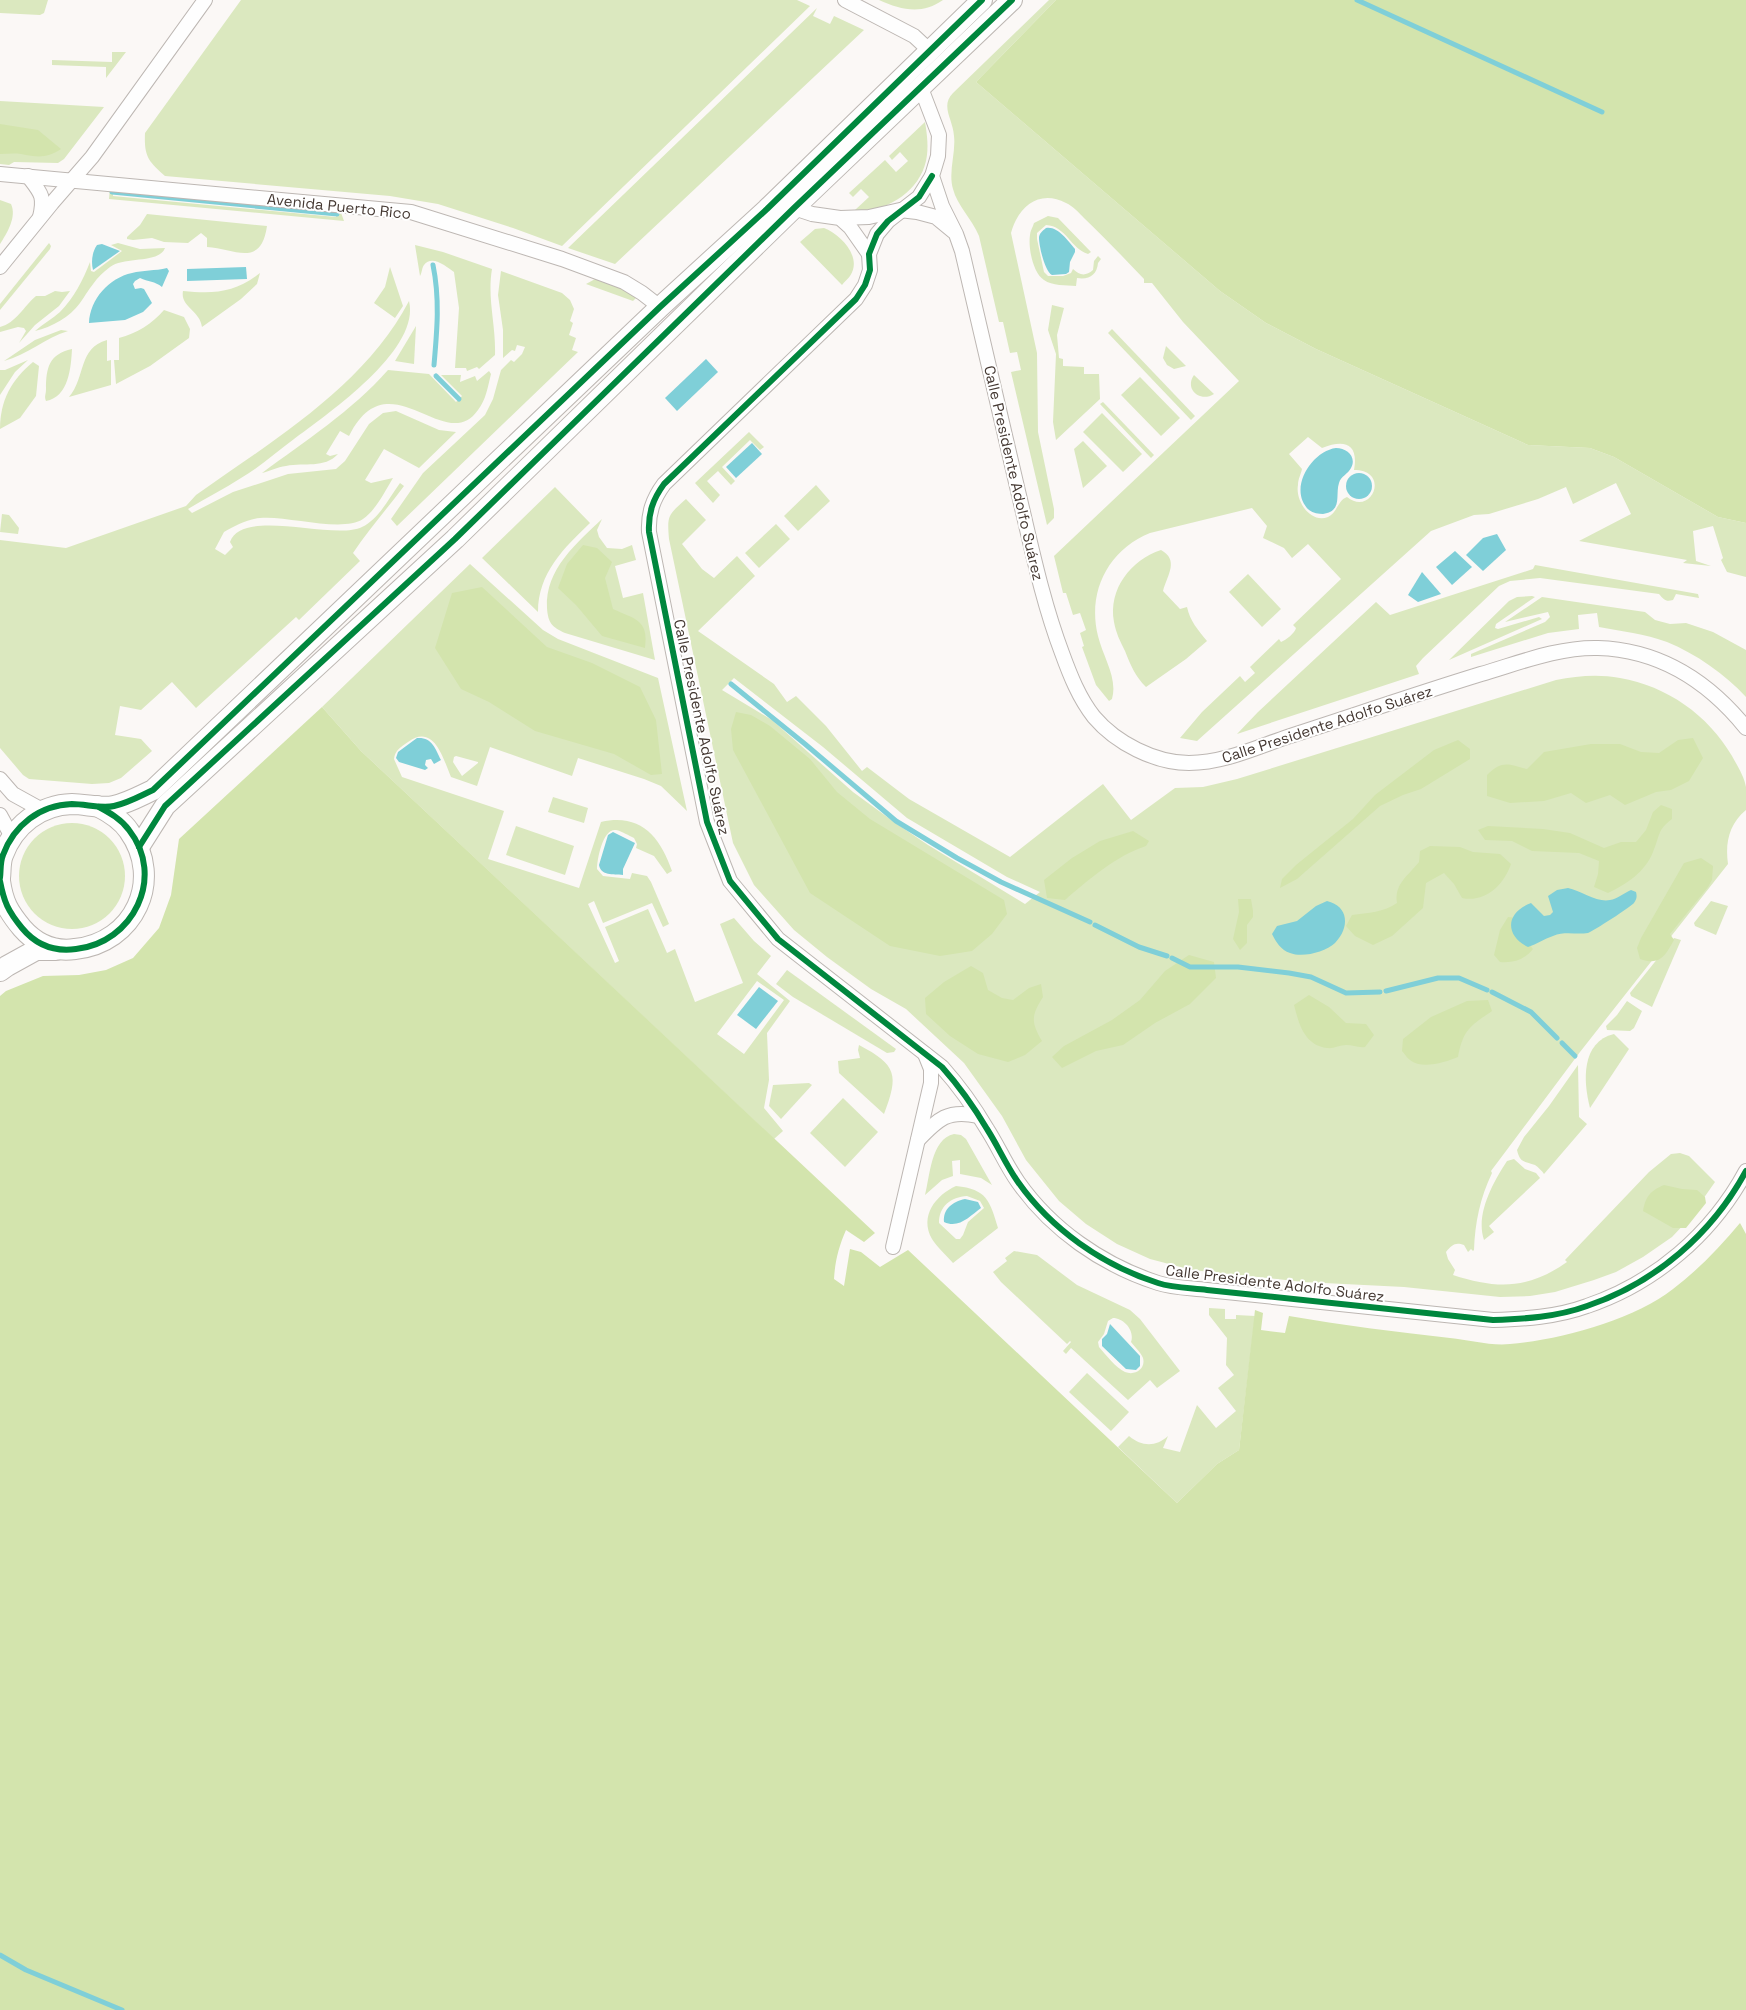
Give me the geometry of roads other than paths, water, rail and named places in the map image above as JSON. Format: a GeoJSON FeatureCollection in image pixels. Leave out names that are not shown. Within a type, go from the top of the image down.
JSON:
{"type":"FeatureCollection","features":[{"type":"Feature","properties":{"kind":"main road"},"geometry":{"type":"LineString","coordinates":[[0,924],[2,857],[12,837],[27,820],[49,807],[72,804],[112,807],[153,790],[660,307],[767,209],[982,0]]}},
{"type":"Feature","properties":{"kind":"main road"},"geometry":{"type":"LineString","coordinates":[[139,847],[165,806],[455,539],[794,208],[1012,0]]}},
{"type":"Feature","properties":{"kind":"main road"},"geometry":{"type":"LineString","coordinates":[[0,971],[36,950],[91,948],[113,937],[131,919],[142,897],[145,872],[139,847],[129,830],[119,820],[97,806]]}},
{"type":"Feature","properties":{"kind":"main road"},"geometry":{"type":"LineString","coordinates":[[1,886],[14,918],[29,936],[44,946],[66,950]]}},
{"type":"Feature","properties":{"kind":"street"},"geometry":{"type":"LineString","coordinates":[[0,267],[92,157],[205,0]]}},
{"type":"Feature","properties":{"kind":"street"},"geometry":{"type":"LineString","coordinates":[[845,0],[914,36],[930,51]]}},
{"type":"Feature","properties":{"kind":"street"},"geometry":{"type":"LineString","coordinates":[[870,254],[876,234],[900,210],[919,197],[932,176],[938,156],[938,135],[921,88]]}},
{"type":"Feature","properties":{"kind":"street","name":"Avenida Puerto Rico"},"geometry":{"type":"LineString","coordinates":[[0,174],[411,212],[562,259],[624,282],[660,307]]}},
{"type":"Feature","properties":{"kind":"street"},"geometry":{"type":"LineString","coordinates":[[28,176],[41,192],[44,202],[40,218]]}},
{"type":"Feature","properties":{"kind":"street","name":"Calle Presidente Adolfo Suárez"},"geometry":{"type":"LineString","coordinates":[[932,176],[942,206],[956,234],[976,308],[1034,562],[1051,623],[1072,680],[1085,703],[1099,721],[1123,742],[1166,760],[1186,763],[1224,759],[1429,690],[1536,658],[1567,650],[1598,648],[1648,656],[1679,668],[1719,697],[1746,728]]}},
{"type":"Feature","properties":{"kind":"street"},"geometry":{"type":"LineString","coordinates":[[794,208],[812,214],[840,218],[869,216],[900,210],[918,212],[936,218],[956,234]]}},
{"type":"Feature","properties":{"kind":"street"},"geometry":{"type":"LineString","coordinates":[[840,218],[850,227],[870,254]]}},
{"type":"Feature","properties":{"kind":"street","name":"Calle Presidente Adolfo Suárez"},"geometry":{"type":"LineString","coordinates":[[870,254],[870,270],[865,285],[856,299],[664,484],[652,504],[649,520],[649,532],[711,835],[730,881],[778,939],[942,1067],[956,1083],[978,1116],[1017,1181],[1042,1212],[1072,1238],[1092,1252],[1159,1283],[1207,1290],[1492,1320],[1528,1319],[1586,1307],[1627,1289],[1652,1274],[1688,1247],[1713,1220],[1733,1194],[1746,1171]]}},
{"type":"Feature","properties":{"kind":"street"},"geometry":{"type":"LineString","coordinates":[[0,779],[12,794],[42,810]]}},
{"type":"Feature","properties":{"kind":"street"},"geometry":{"type":"LineString","coordinates":[[0,815],[12,837]]}},
{"type":"Feature","properties":{"kind":"street"},"geometry":{"type":"LineString","coordinates":[[893,1247],[931,1083],[930,1069],[925,1054]]}},
{"type":"Feature","properties":{"kind":"street"},"geometry":{"type":"LineString","coordinates":[[918,1140],[936,1121],[949,1114],[963,1112],[978,1116]]}},
{"type":"Feature","properties":{"kind":"water"},"geometry":{"type":"Polygon","coordinates":[[[1046,228],[1058,231],[1075,249],[1070,262],[1069,272],[1066,274],[1052,275],[1045,264],[1039,238],[1046,228]]]}},
{"type":"Feature","properties":{"kind":"water"},"geometry":{"type":"Polygon","coordinates":[[[102,244],[120,251],[93,270],[92,260],[94,251],[97,245],[102,244]]]}},
{"type":"Feature","properties":{"kind":"water"},"geometry":{"type":"Polygon","coordinates":[[[246,267],[247,279],[187,281],[187,269],[246,267]]]}},
{"type":"Feature","properties":{"kind":"water"},"geometry":{"type":"Polygon","coordinates":[[[167,268],[169,271],[162,287],[140,278],[133,284],[135,289],[144,289],[152,303],[143,312],[125,320],[89,323],[90,314],[97,298],[102,291],[116,280],[136,272],[167,268]]]}},
{"type":"Feature","properties":{"kind":"water"},"geometry":{"type":"Polygon","coordinates":[[[706,359],[718,372],[677,411],[665,398],[706,359]]]}},
{"type":"Feature","properties":{"kind":"water"},"geometry":{"type":"Polygon","coordinates":[[[752,443],[762,454],[736,478],[726,467],[752,443]]]}},
{"type":"Feature","properties":{"kind":"water"},"geometry":{"type":"Polygon","coordinates":[[[1336,448],[1347,451],[1352,457],[1353,464],[1340,481],[1337,502],[1333,510],[1323,514],[1314,513],[1309,510],[1303,501],[1301,492],[1305,472],[1319,456],[1336,448]]]}},
{"type":"Feature","properties":{"kind":"water"},"geometry":{"type":"Polygon","coordinates":[[[1359,473],[1368,477],[1372,486],[1368,495],[1359,499],[1350,495],[1346,486],[1350,477],[1359,473]]]}},
{"type":"Feature","properties":{"kind":"water"},"geometry":{"type":"Polygon","coordinates":[[[1497,534],[1506,550],[1483,571],[1466,555],[1483,538],[1497,534]]]}},
{"type":"Feature","properties":{"kind":"water"},"geometry":{"type":"Polygon","coordinates":[[[1455,551],[1472,567],[1452,585],[1436,567],[1455,551]]]}},
{"type":"Feature","properties":{"kind":"water"},"geometry":{"type":"Polygon","coordinates":[[[1422,572],[1441,594],[1418,602],[1408,595],[1422,572]]]}},
{"type":"Feature","properties":{"kind":"water"},"geometry":{"type":"Polygon","coordinates":[[[417,738],[430,741],[441,760],[434,764],[431,759],[426,760],[425,765],[428,768],[425,770],[399,762],[396,758],[398,752],[417,738]]]}},
{"type":"Feature","properties":{"kind":"water"},"geometry":{"type":"Polygon","coordinates":[[[613,832],[635,843],[623,869],[623,875],[605,873],[600,869],[599,865],[608,835],[613,832]]]}},
{"type":"Feature","properties":{"kind":"water"},"geometry":{"type":"Polygon","coordinates":[[[1568,888],[1600,900],[1613,899],[1631,890],[1636,892],[1636,898],[1632,905],[1588,933],[1557,935],[1528,947],[1520,942],[1512,930],[1511,924],[1517,912],[1531,903],[1544,916],[1550,915],[1553,912],[1548,896],[1557,890],[1568,888]]]}},
{"type":"Feature","properties":{"kind":"water"},"geometry":{"type":"Polygon","coordinates":[[[1327,901],[1340,908],[1345,918],[1343,931],[1335,943],[1326,949],[1301,955],[1287,952],[1281,948],[1272,934],[1277,926],[1297,921],[1316,906],[1327,901]]]}},
{"type":"Feature","properties":{"kind":"water"},"geometry":{"type":"Polygon","coordinates":[[[759,987],[778,1001],[756,1029],[737,1015],[759,987]]]}},
{"type":"Feature","properties":{"kind":"water"},"geometry":{"type":"Polygon","coordinates":[[[965,1199],[978,1202],[981,1208],[959,1223],[949,1224],[944,1222],[945,1213],[949,1207],[965,1199]]]}},
{"type":"Feature","properties":{"kind":"water"},"geometry":{"type":"Polygon","coordinates":[[[1110,1324],[1140,1356],[1140,1366],[1136,1370],[1126,1369],[1102,1346],[1102,1339],[1107,1334],[1110,1324]]]}},
{"type":"Feature","properties":{"kind":"waterway"},"geometry":{"type":"LineString","coordinates":[[1357,0],[1602,112]]}},
{"type":"Feature","properties":{"kind":"waterway"},"geometry":{"type":"LineString","coordinates":[[112,192],[337,214]]}},
{"type":"Feature","properties":{"kind":"waterway"},"geometry":{"type":"LineString","coordinates":[[433,265],[437,303],[434,365]]}},
{"type":"Feature","properties":{"kind":"waterway"},"geometry":{"type":"LineString","coordinates":[[436,376],[459,399]]}},
{"type":"Feature","properties":{"kind":"waterway"},"geometry":{"type":"LineString","coordinates":[[731,684],[896,821],[1001,882],[1090,922]]}},
{"type":"Feature","properties":{"kind":"waterway"},"geometry":{"type":"LineString","coordinates":[[1095,925],[1139,947],[1167,956]]}},
{"type":"Feature","properties":{"kind":"waterway"},"geometry":{"type":"LineString","coordinates":[[1172,958],[1190,967],[1238,967],[1311,977],[1346,993],[1380,992]]}},
{"type":"Feature","properties":{"kind":"waterway"},"geometry":{"type":"LineString","coordinates":[[1386,991],[1438,978],[1459,978],[1487,990]]}},
{"type":"Feature","properties":{"kind":"waterway"},"geometry":{"type":"LineString","coordinates":[[1492,992],[1531,1012],[1557,1038]]}},
{"type":"Feature","properties":{"kind":"waterway"},"geometry":{"type":"LineString","coordinates":[[1562,1043],[1575,1056]]}},
{"type":"Feature","properties":{"kind":"waterway"},"geometry":{"type":"LineString","coordinates":[[0,1955],[26,1970],[122,2010]]}}]}
